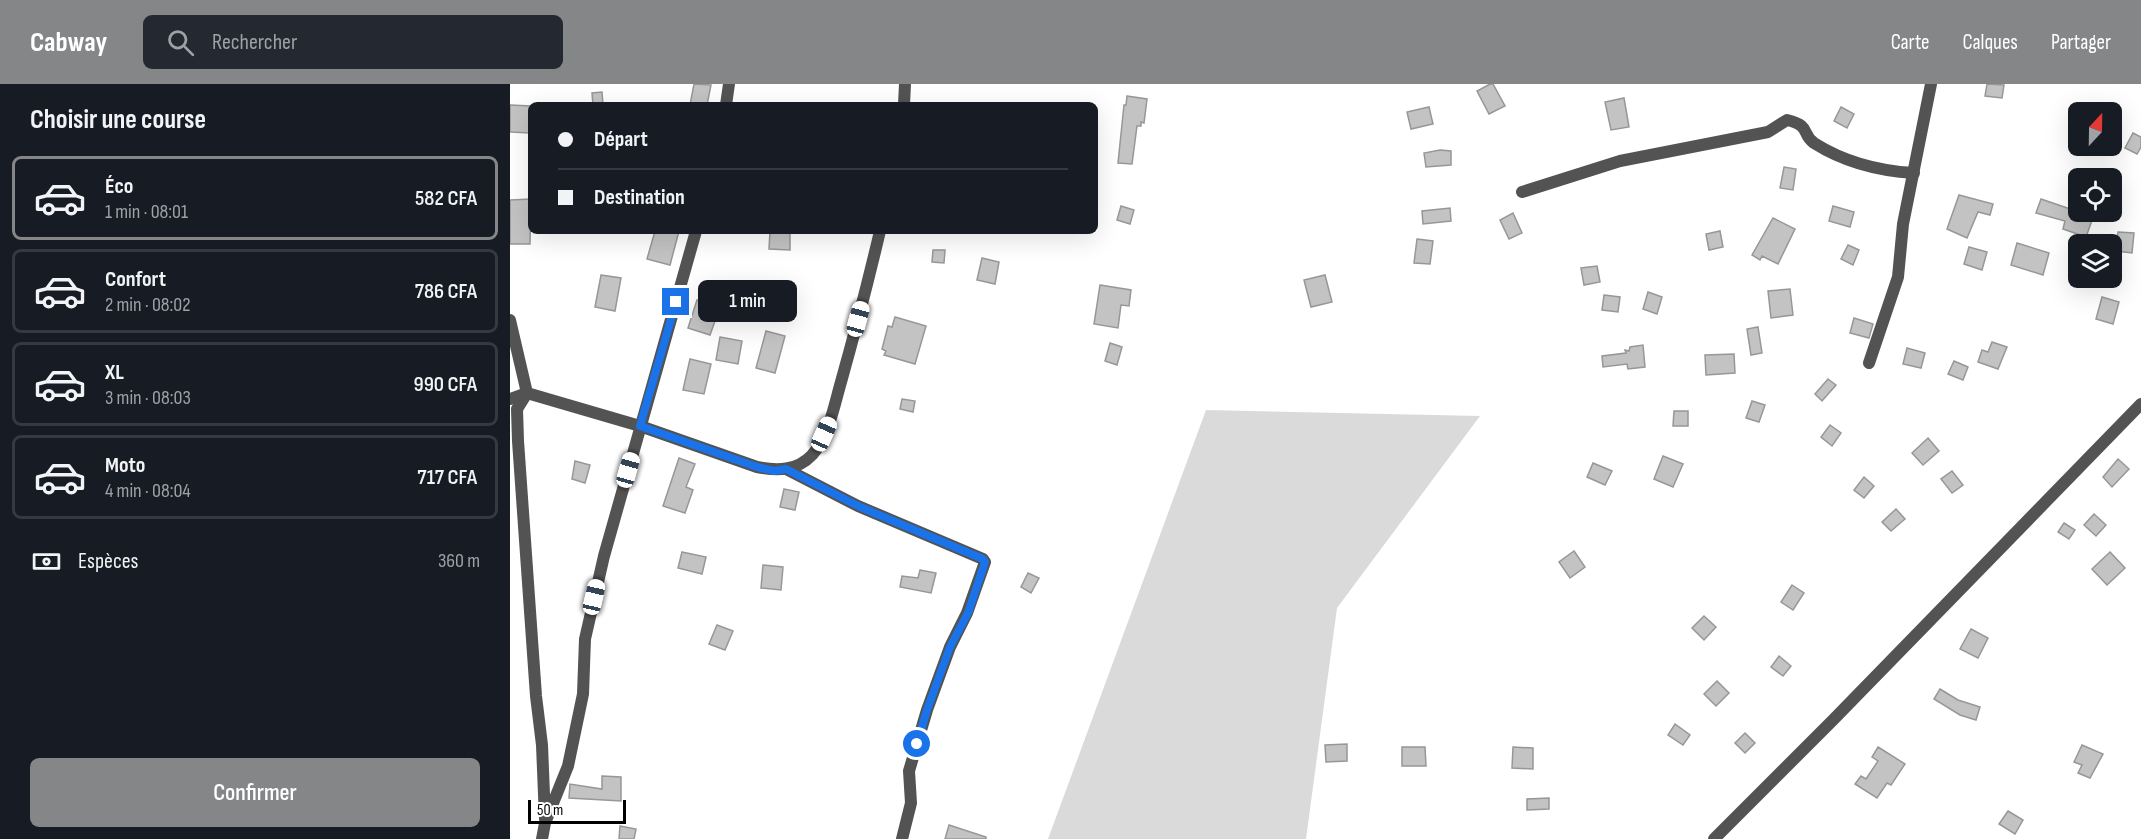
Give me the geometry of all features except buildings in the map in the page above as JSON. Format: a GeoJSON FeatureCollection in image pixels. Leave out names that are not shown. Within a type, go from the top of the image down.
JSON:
{"type":"FeatureCollection","features":[{"type":"Feature","properties":{"kind":"street"},"geometry":{"type":"LineString","coordinates":[[726,102],[729,84]]}},
{"type":"Feature","properties":{"kind":"street"},"geometry":{"type":"LineString","coordinates":[[903,102],[905,84]]}},
{"type":"Feature","properties":{"kind":"street"},"geometry":{"type":"LineString","coordinates":[[1869,363],[1898,277],[1903,224],[1931,84]]}},
{"type":"Feature","properties":{"kind":"street"},"geometry":{"type":"LineString","coordinates":[[1522,192],[1620,161],[1768,132],[1787,120],[1804,127],[1812,141],[1863,166],[1890,172],[1914,173]]}},
{"type":"Feature","properties":{"kind":"street"},"geometry":{"type":"LineString","coordinates":[[542,839],[545,823],[568,766],[583,694],[585,639],[604,556],[695,234]]}},
{"type":"Feature","properties":{"kind":"street"},"geometry":{"type":"LineString","coordinates":[[510,399],[527,393],[640,426],[757,467],[774,471],[786,469],[811,456],[819,445],[829,422],[879,234]]}},
{"type":"Feature","properties":{"kind":"street"},"geometry":{"type":"LineString","coordinates":[[510,320],[527,393],[517,409],[518,441],[536,696],[542,745],[545,823]]}},
{"type":"Feature","properties":{"kind":"street"},"geometry":{"type":"LineString","coordinates":[[1714,839],[2141,404]]}},
{"type":"Feature","properties":{"kind":"street"},"geometry":{"type":"LineString","coordinates":[[786,469],[858,506],[979,556],[985,562],[968,613],[950,647],[927,710],[909,771],[911,803],[902,839]]}},
{"type":"Feature","properties":{"kind":"shaded area"},"geometry":{"type":"Polygon","coordinates":[[[1206,410],[1480,416],[1337,608],[1306,839],[1048,839],[1206,410]]]}},
{"type":"Feature","properties":{"kind":"route"},"geometry":{"type":"LineString","coordinates":[[676,302],[640,426],[757,467],[774,471],[786,469],[858,506],[979,556],[985,562],[968,613],[950,647],[917,744]]}}]}
